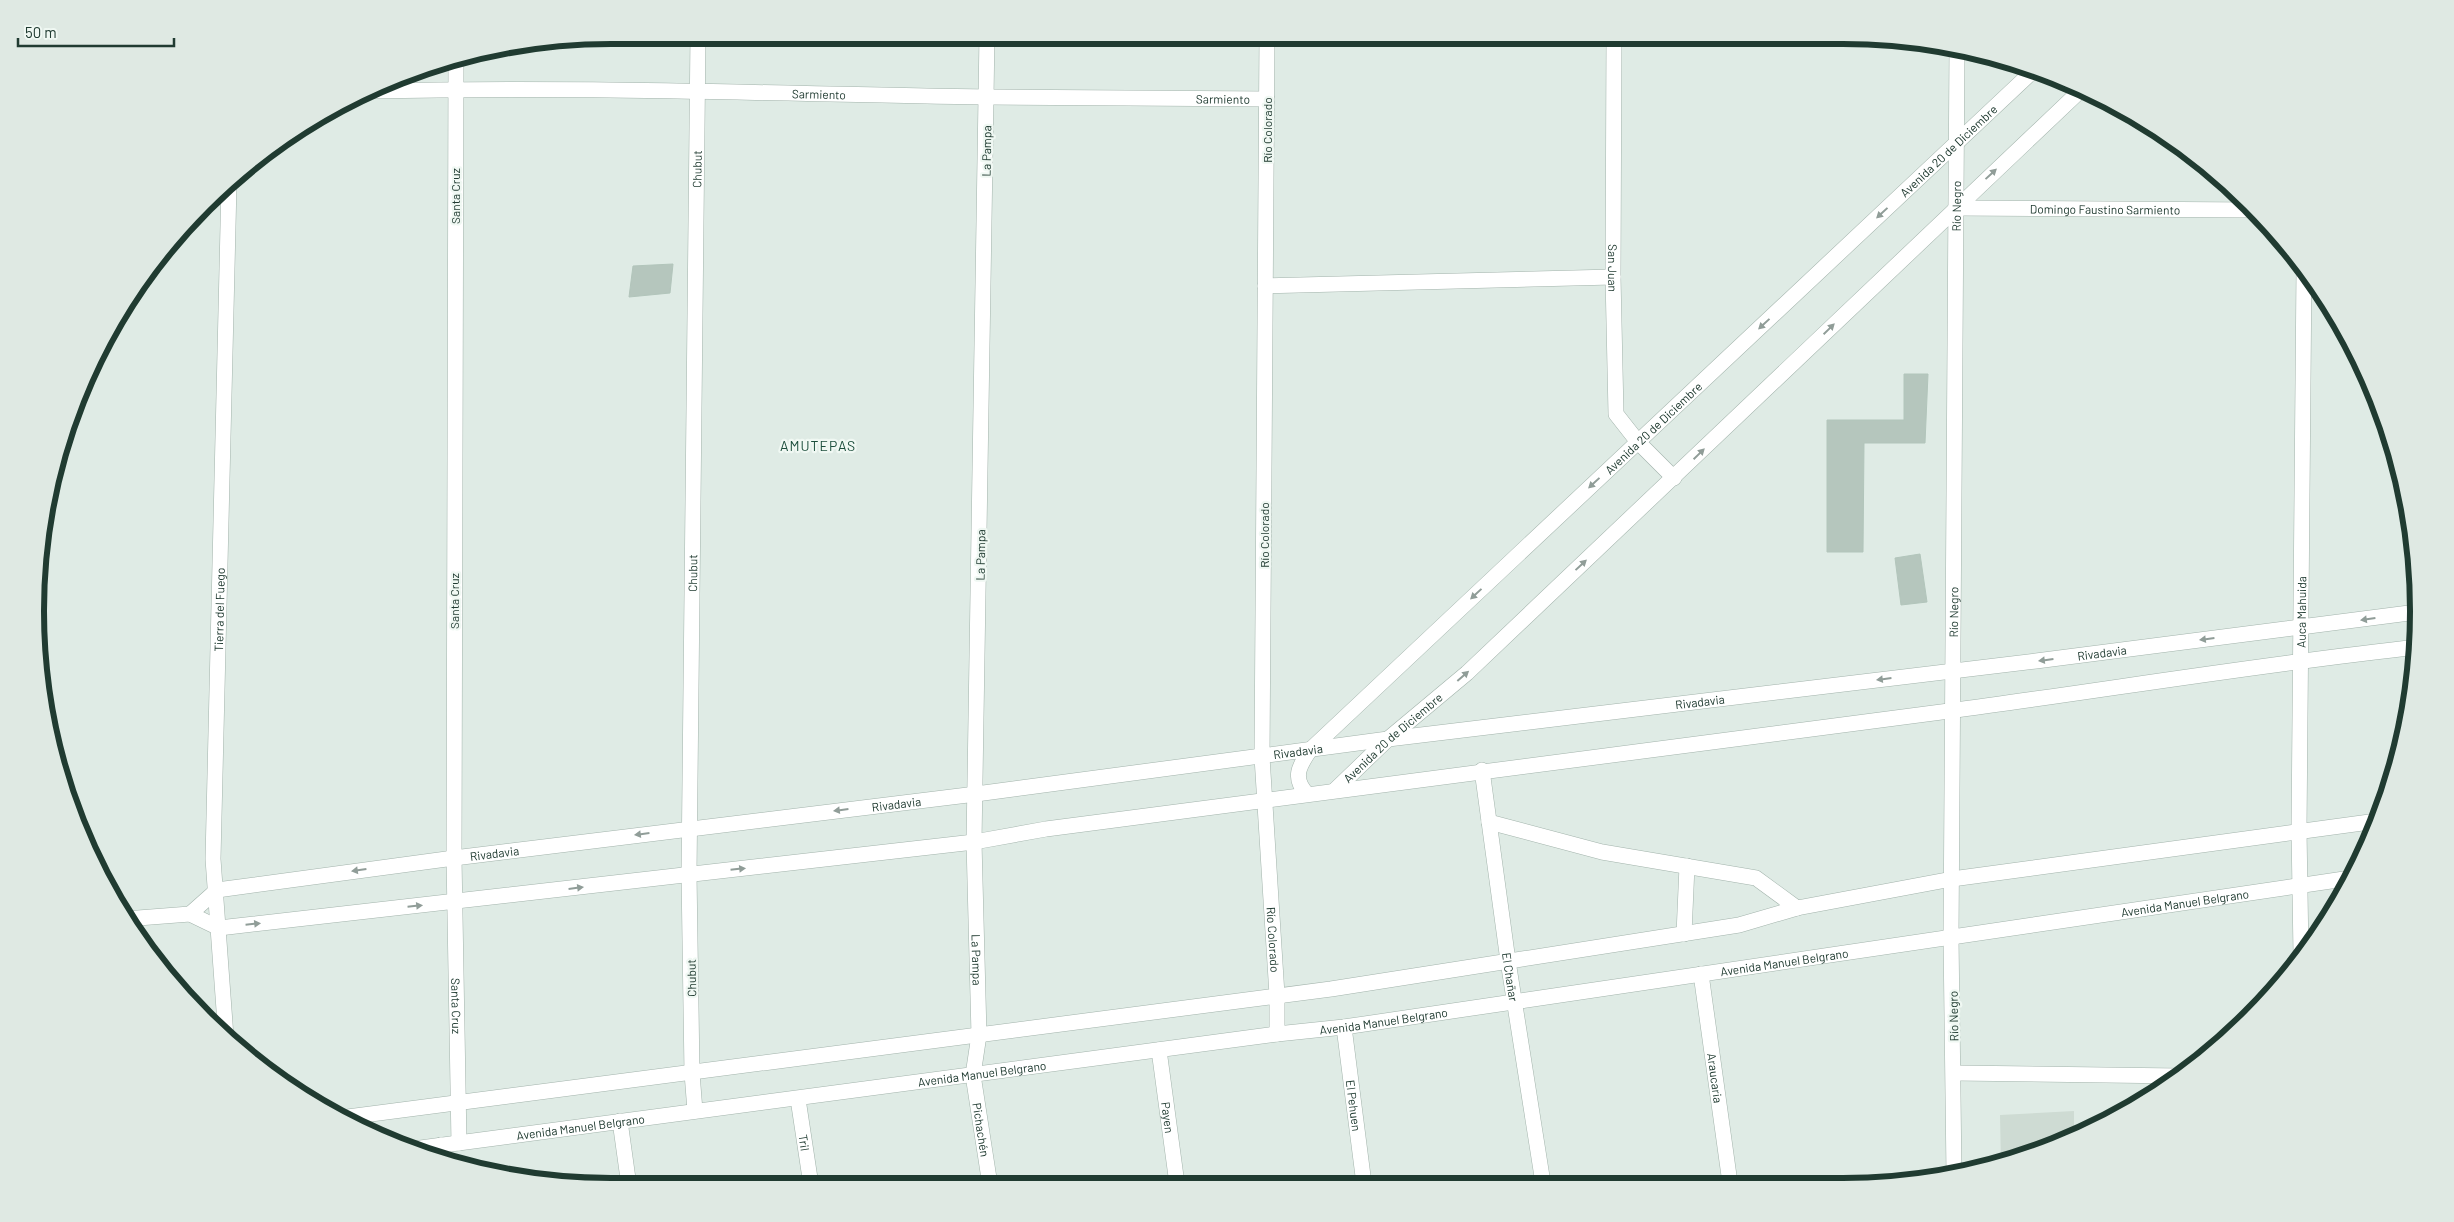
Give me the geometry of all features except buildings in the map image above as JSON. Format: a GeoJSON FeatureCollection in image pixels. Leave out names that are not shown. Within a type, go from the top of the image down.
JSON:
{"type":"FeatureCollection","features":[{"type":"Feature","properties":{"kind":"street","name":"Chubut"},"geometry":{"type":"LineString","coordinates":[[695,1111],[692,1073],[689,874],[698,44]]}},
{"type":"Feature","properties":{"kind":"street","name":"La Pampa"},"geometry":{"type":"LineString","coordinates":[[973,1075],[979,1035],[974,842],[987,44]]}},
{"type":"Feature","properties":{"kind":"street","name":"Río Colorado"},"geometry":{"type":"LineString","coordinates":[[1267,44],[1262,756],[1277,996],[1277,1034]]}},
{"type":"Feature","properties":{"kind":"street","name":"San Juan"},"geometry":{"type":"LineString","coordinates":[[1614,44],[1613,277],[1616,414],[1638,442],[1674,478]]}},
{"type":"Feature","properties":{"kind":"street","name":"Río Negro"},"geometry":{"type":"LineString","coordinates":[[1954,1167],[1955,1073],[1952,880],[1957,56]]}},
{"type":"Feature","properties":{"kind":"street","name":"Santa Cruz"},"geometry":{"type":"LineString","coordinates":[[456,66],[454,858],[459,1143]]}},
{"type":"Feature","properties":{"kind":"street","name":"Avenida 20 de Diciembre"},"geometry":{"type":"LineString","coordinates":[[1307,794],[1299,786],[1298,774],[1310,750],[2028,75]]}},
{"type":"Feature","properties":{"kind":"street","name":"Sarmiento"},"geometry":{"type":"LineString","coordinates":[[388,90],[698,90],[1267,99]]}},
{"type":"Feature","properties":{"kind":"street","name":"Avenida 20 de Diciembre"},"geometry":{"type":"LineString","coordinates":[[1335,790],[1388,739],[1467,673],[2076,94]]}},
{"type":"Feature","properties":{"kind":"street","name":"Tierra del Fuego"},"geometry":{"type":"LineString","coordinates":[[225,1026],[217,890],[213,859],[229,193]]}},
{"type":"Feature","properties":{"kind":"street","name":"Domingo Faustino Sarmiento"},"geometry":{"type":"LineString","coordinates":[[1956,208],[2244,210]]}},
{"type":"Feature","properties":{"kind":"street"},"geometry":{"type":"LineString","coordinates":[[1265,286],[1613,277]]}},
{"type":"Feature","properties":{"kind":"street","name":"Auca Mahuida"},"geometry":{"type":"LineString","coordinates":[[2301,945],[2299,830],[2304,281]]}},
{"type":"Feature","properties":{"kind":"street","name":"Rivadavia"},"geometry":{"type":"LineString","coordinates":[[217,890],[690,828],[976,794],[1388,739],[2410,613]]}},
{"type":"Feature","properties":{"kind":"street"},"geometry":{"type":"LineString","coordinates":[[134,918],[190,914],[218,928],[974,842],[1046,829],[1482,770],[1953,710],[2300,660],[2409,648]]}},
{"type":"Feature","properties":{"kind":"street","name":"El Chañar"},"geometry":{"type":"LineString","coordinates":[[1482,770],[1514,1002],[1542,1178]]}},
{"type":"Feature","properties":{"kind":"street"},"geometry":{"type":"LineString","coordinates":[[1488,822],[1602,852],[1756,878],[1797,908]]}},
{"type":"Feature","properties":{"kind":"street"},"geometry":{"type":"LineString","coordinates":[[353,1116],[1277,996],[1739,925],[1797,908],[1952,880],[2299,830],[2369,822]]}},
{"type":"Feature","properties":{"kind":"street"},"geometry":{"type":"LineString","coordinates":[[1684,934],[1687,866]]}},
{"type":"Feature","properties":{"kind":"street","name":"Avenida Manuel Belgrano"},"geometry":{"type":"LineString","coordinates":[[443,1152],[459,1143],[1277,1034],[1344,1027],[2343,879]]}},
{"type":"Feature","properties":{"kind":"street"},"geometry":{"type":"LineString","coordinates":[[190,914],[217,890]]}},
{"type":"Feature","properties":{"kind":"street","name":"Araucaria"},"geometry":{"type":"LineString","coordinates":[[1701,974],[1729,1178]]}},
{"type":"Feature","properties":{"kind":"street","name":"El Pehuen"},"geometry":{"type":"LineString","coordinates":[[1344,1027],[1363,1178]]}},
{"type":"Feature","properties":{"kind":"street","name":"Payen"},"geometry":{"type":"LineString","coordinates":[[1159,1050],[1175,1178]]}},
{"type":"Feature","properties":{"kind":"street"},"geometry":{"type":"LineString","coordinates":[[1955,1073],[2168,1076]]}},
{"type":"Feature","properties":{"kind":"street","name":"Pichachén"},"geometry":{"type":"LineString","coordinates":[[973,1075],[989,1178]]}},
{"type":"Feature","properties":{"kind":"street","name":"Tril"},"geometry":{"type":"LineString","coordinates":[[798,1099],[810,1178]]}},
{"type":"Feature","properties":{"kind":"street"},"geometry":{"type":"LineString","coordinates":[[620,1121],[627,1178]]}},
{"type":"Feature","properties":{"kind":"shaded area"},"geometry":{"type":"Polygon","coordinates":[[[2074,1111],[2074,1129],[2001,1156],[2000,1115],[2074,1111]]]}},
{"type":"Feature","properties":{"kind":"district","name":"AMUTEPAS"},"geometry":{"type":"Point","coordinates":[818,445]}}]}
